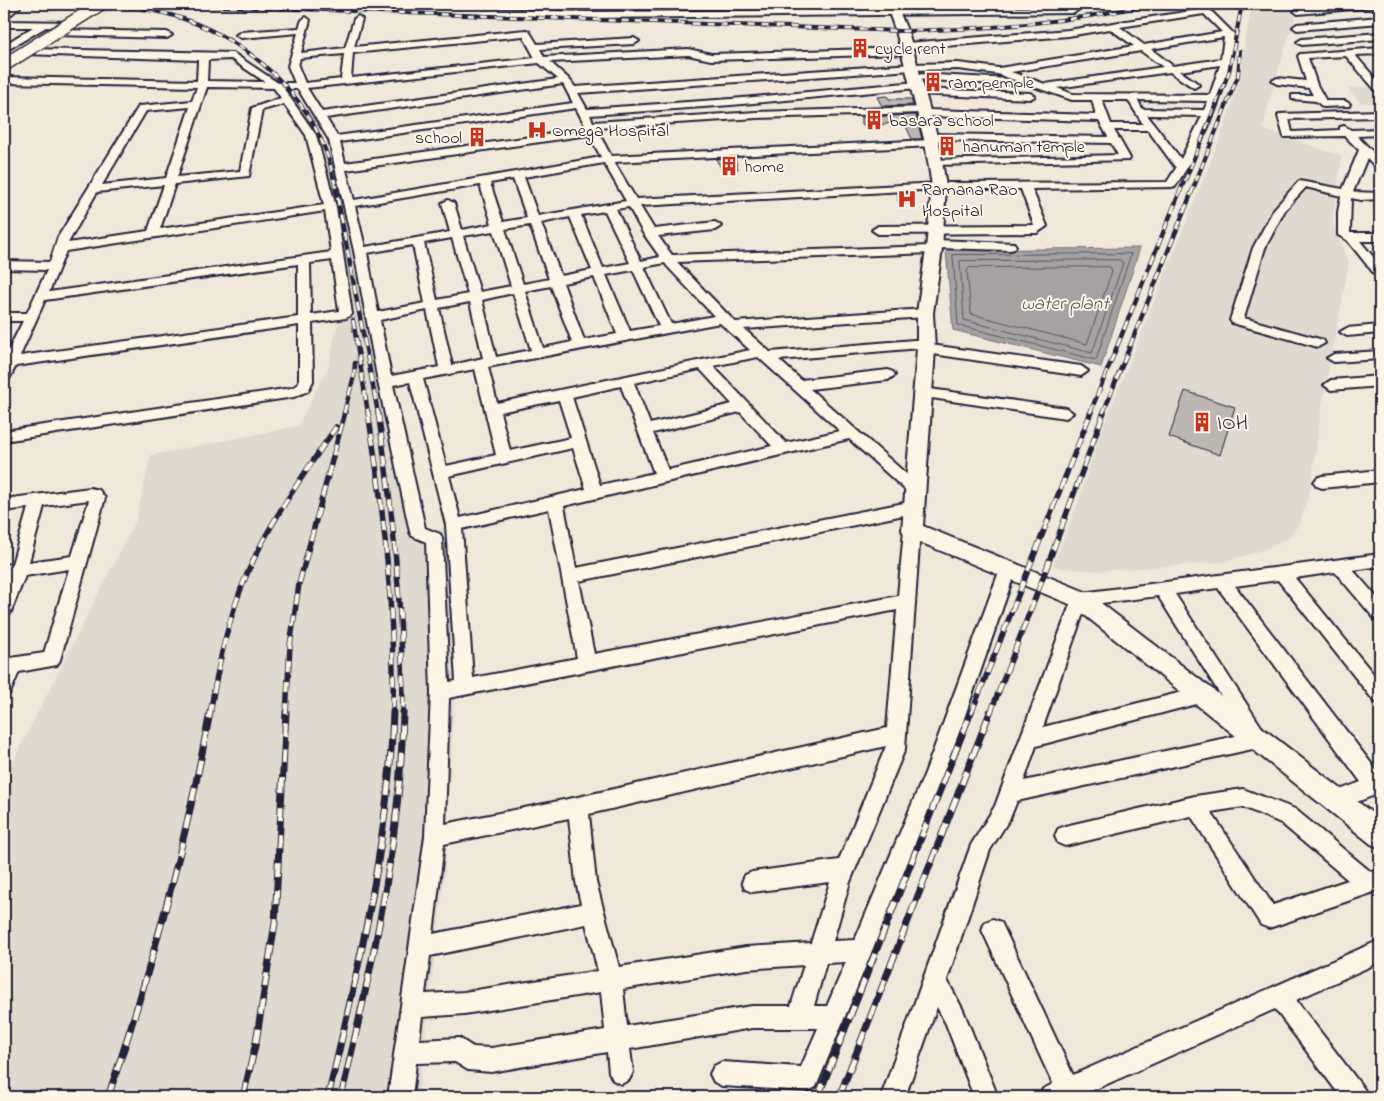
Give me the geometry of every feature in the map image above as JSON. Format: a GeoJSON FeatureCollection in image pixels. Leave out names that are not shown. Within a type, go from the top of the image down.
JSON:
{"type":"FeatureCollection","features":[{"type":"Feature","properties":{"kind":"main road"},"geometry":{"type":"LineString","coordinates":[[4,60],[93,4]]}},
{"type":"Feature","properties":{"kind":"main road"},"geometry":{"type":"LineString","coordinates":[[4,66],[101,4]]}},
{"type":"Feature","properties":{"kind":"main road"},"geometry":{"type":"LineString","coordinates":[[894,9],[916,80],[933,147],[939,186],[935,241],[925,313],[926,346],[912,530],[1080,599],[1380,835]]}},
{"type":"Feature","properties":{"kind":"street"},"geometry":{"type":"LineString","coordinates":[[298,4],[552,9],[590,15],[894,9],[1005,8],[1074,10]]}},
{"type":"Feature","properties":{"kind":"street"},"geometry":{"type":"LineString","coordinates":[[552,9],[555,4],[573,4]]}},
{"type":"Feature","properties":{"kind":"street"},"geometry":{"type":"LineString","coordinates":[[342,168],[593,128],[757,115],[916,80],[1112,26],[1206,11],[1217,4]]}},
{"type":"Feature","properties":{"kind":"street"},"geometry":{"type":"LineString","coordinates":[[1298,12],[1375,4],[1380,6]]}},
{"type":"Feature","properties":{"kind":"street"},"geometry":{"type":"LineString","coordinates":[[590,15],[592,5],[622,5],[639,14]]}},
{"type":"Feature","properties":{"kind":"street"},"geometry":{"type":"LineString","coordinates":[[4,7],[16,8],[4,17]]}},
{"type":"Feature","properties":{"kind":"street"},"geometry":{"type":"LineString","coordinates":[[1206,11],[1229,34]]}},
{"type":"Feature","properties":{"kind":"street"},"geometry":{"type":"LineString","coordinates":[[346,82],[349,50],[358,19]]}},
{"type":"Feature","properties":{"kind":"street"},"geometry":{"type":"LineString","coordinates":[[1297,27],[1380,20]]}},
{"type":"Feature","properties":{"kind":"street"},"geometry":{"type":"LineString","coordinates":[[4,24],[73,25],[4,66]]}},
{"type":"Feature","properties":{"kind":"street"},"geometry":{"type":"LineString","coordinates":[[4,49],[43,25]]}},
{"type":"Feature","properties":{"kind":"street"},"geometry":{"type":"LineString","coordinates":[[241,35],[304,25],[293,66],[301,86],[334,140],[360,251],[385,382],[418,532],[434,538],[440,692],[435,836],[422,947],[414,1006],[405,1052],[400,1097]]}},
{"type":"Feature","properties":{"kind":"street"},"geometry":{"type":"LineString","coordinates":[[1112,26],[1194,86]]}},
{"type":"Feature","properties":{"kind":"street"},"geometry":{"type":"LineString","coordinates":[[58,33],[167,35]]}},
{"type":"Feature","properties":{"kind":"street"},"geometry":{"type":"LineString","coordinates":[[295,56],[526,33],[541,60],[569,86],[593,128],[607,159],[649,233],[668,259],[727,322],[852,433],[915,499]]}},
{"type":"Feature","properties":{"kind":"street"},"geometry":{"type":"LineString","coordinates":[[334,140],[581,108],[731,102],[916,80],[958,66],[999,71],[1229,34]]}},
{"type":"Feature","properties":{"kind":"street"},"geometry":{"type":"LineString","coordinates":[[360,251],[632,203],[939,186],[1170,185],[1182,168],[1213,98],[1226,61],[1229,34]]}},
{"type":"Feature","properties":{"kind":"street"},"geometry":{"type":"LineString","coordinates":[[1302,42],[1380,36]]}},
{"type":"Feature","properties":{"kind":"street"},"geometry":{"type":"LineString","coordinates":[[534,47],[632,37],[640,55]]}},
{"type":"Feature","properties":{"kind":"street"},"geometry":{"type":"LineString","coordinates":[[4,40],[44,42]]}},
{"type":"Feature","properties":{"kind":"street"},"geometry":{"type":"LineString","coordinates":[[1057,41],[1076,60]]}},
{"type":"Feature","properties":{"kind":"street"},"geometry":{"type":"LineString","coordinates":[[1380,51],[1303,56],[1318,95],[1331,115],[1380,165]]}},
{"type":"Feature","properties":{"kind":"street"},"geometry":{"type":"LineString","coordinates":[[7,363],[346,314],[330,207],[311,135],[278,87],[233,56],[204,57],[28,52]]}},
{"type":"Feature","properties":{"kind":"street"},"geometry":{"type":"LineString","coordinates":[[4,80],[278,87],[346,82],[541,60],[688,52],[711,57],[778,55],[916,80],[1030,96]]}},
{"type":"Feature","properties":{"kind":"street"},"geometry":{"type":"LineString","coordinates":[[1348,53],[1380,90]]}},
{"type":"Feature","properties":{"kind":"street"},"geometry":{"type":"LineString","coordinates":[[778,55],[788,76]]}},
{"type":"Feature","properties":{"kind":"street"},"geometry":{"type":"LineString","coordinates":[[154,234],[202,86],[204,57]]}},
{"type":"Feature","properties":{"kind":"street"},"geometry":{"type":"LineString","coordinates":[[1042,88],[1049,85],[1174,70],[1226,61]]}},
{"type":"Feature","properties":{"kind":"street"},"geometry":{"type":"LineString","coordinates":[[999,71],[1042,88],[1072,97],[1213,98]]}},
{"type":"Feature","properties":{"kind":"street"},"geometry":{"type":"LineString","coordinates":[[1366,75],[1380,74]]}},
{"type":"Feature","properties":{"kind":"street"},"geometry":{"type":"LineString","coordinates":[[319,116],[569,86],[788,76],[1031,84]]}},
{"type":"Feature","properties":{"kind":"street"},"geometry":{"type":"LineString","coordinates":[[916,80],[1104,122],[1152,127]]}},
{"type":"Feature","properties":{"kind":"street"},"geometry":{"type":"LineString","coordinates":[[1280,86],[1352,104]]}},
{"type":"Feature","properties":{"kind":"street"},"geometry":{"type":"LineString","coordinates":[[1296,97],[1318,95]]}},
{"type":"Feature","properties":{"kind":"street"},"geometry":{"type":"LineString","coordinates":[[933,147],[1125,158],[1104,122],[1096,96]]}},
{"type":"Feature","properties":{"kind":"street"},"geometry":{"type":"LineString","coordinates":[[1131,97],[1139,112],[1182,168]]}},
{"type":"Feature","properties":{"kind":"street"},"geometry":{"type":"LineString","coordinates":[[93,189],[245,174],[256,108],[286,100]]}},
{"type":"Feature","properties":{"kind":"street"},"geometry":{"type":"LineString","coordinates":[[4,376],[7,363],[42,297],[55,266],[64,237],[143,108],[196,104]]}},
{"type":"Feature","properties":{"kind":"street"},"geometry":{"type":"LineString","coordinates":[[1139,112],[1207,113]]}},
{"type":"Feature","properties":{"kind":"street"},"geometry":{"type":"LineString","coordinates":[[1380,114],[1283,116],[1288,135],[1380,132]]}},
{"type":"Feature","properties":{"kind":"street"},"geometry":{"type":"LineString","coordinates":[[349,204],[607,159],[1115,140]]}},
{"type":"Feature","properties":{"kind":"street"},"geometry":{"type":"LineString","coordinates":[[1365,150],[1380,150]]}},
{"type":"Feature","properties":{"kind":"street"},"geometry":{"type":"LineString","coordinates":[[1365,150],[1347,193],[1341,216],[1344,235],[1351,237],[1380,237]]}},
{"type":"Feature","properties":{"kind":"street"},"geometry":{"type":"LineString","coordinates":[[517,174],[578,344]]}},
{"type":"Feature","properties":{"kind":"street"},"geometry":{"type":"LineString","coordinates":[[484,180],[497,227],[538,352]]}},
{"type":"Feature","properties":{"kind":"street"},"geometry":{"type":"LineString","coordinates":[[1318,343],[1237,320],[1259,248],[1280,209],[1303,183],[1361,197],[1380,196]]}},
{"type":"Feature","properties":{"kind":"street"},"geometry":{"type":"LineString","coordinates":[[374,317],[668,259],[935,241],[1039,228],[1040,226],[1026,187]]}},
{"type":"Feature","properties":{"kind":"street"},"geometry":{"type":"LineString","coordinates":[[448,203],[475,297],[493,409],[504,457]]}},
{"type":"Feature","properties":{"kind":"street"},"geometry":{"type":"LineString","coordinates":[[61,248],[330,207]]}},
{"type":"Feature","properties":{"kind":"street"},"geometry":{"type":"LineString","coordinates":[[609,207],[667,328]]}},
{"type":"Feature","properties":{"kind":"street"},"geometry":{"type":"LineString","coordinates":[[574,213],[625,336]]}},
{"type":"Feature","properties":{"kind":"street"},"geometry":{"type":"LineString","coordinates":[[649,233],[715,226]]}},
{"type":"Feature","properties":{"kind":"street"},"geometry":{"type":"LineString","coordinates":[[878,230],[935,241],[1010,246]]}},
{"type":"Feature","properties":{"kind":"street"},"geometry":{"type":"LineString","coordinates":[[1351,237],[1380,273]]}},
{"type":"Feature","properties":{"kind":"street"},"geometry":{"type":"LineString","coordinates":[[418,241],[434,305],[446,369]]}},
{"type":"Feature","properties":{"kind":"street"},"geometry":{"type":"LineString","coordinates":[[42,297],[338,255]]}},
{"type":"Feature","properties":{"kind":"street"},"geometry":{"type":"LineString","coordinates":[[4,436],[299,390],[306,385],[304,260]]}},
{"type":"Feature","properties":{"kind":"street"},"geometry":{"type":"LineString","coordinates":[[4,265],[55,266]]}},
{"type":"Feature","properties":{"kind":"street"},"geometry":{"type":"LineString","coordinates":[[385,382],[667,328],[727,322],[925,313]]}},
{"type":"Feature","properties":{"kind":"street"},"geometry":{"type":"LineString","coordinates":[[4,317],[32,317]]}},
{"type":"Feature","properties":{"kind":"street"},"geometry":{"type":"LineString","coordinates":[[1347,332],[1380,330]]}},
{"type":"Feature","properties":{"kind":"street"},"geometry":{"type":"LineString","coordinates":[[493,409],[703,364],[764,354],[926,346],[1081,371]]}},
{"type":"Feature","properties":{"kind":"street"},"geometry":{"type":"LineString","coordinates":[[1334,358],[1380,355]]}},
{"type":"Feature","properties":{"kind":"street"},"geometry":{"type":"LineString","coordinates":[[703,364],[784,450]]}},
{"type":"Feature","properties":{"kind":"street"},"geometry":{"type":"LineString","coordinates":[[800,386],[888,375]]}},
{"type":"Feature","properties":{"kind":"street"},"geometry":{"type":"LineString","coordinates":[[415,376],[454,526],[465,686]]}},
{"type":"Feature","properties":{"kind":"street"},"geometry":{"type":"LineString","coordinates":[[626,380],[663,478]]}},
{"type":"Feature","properties":{"kind":"street"},"geometry":{"type":"LineString","coordinates":[[1331,385],[1380,381]]}},
{"type":"Feature","properties":{"kind":"street"},"geometry":{"type":"LineString","coordinates":[[923,393],[1066,413]]}},
{"type":"Feature","properties":{"kind":"street"},"geometry":{"type":"LineString","coordinates":[[564,394],[595,493]]}},
{"type":"Feature","properties":{"kind":"street"},"geometry":{"type":"LineString","coordinates":[[645,430],[743,406]]}},
{"type":"Feature","properties":{"kind":"street"},"geometry":{"type":"LineString","coordinates":[[454,526],[852,433]]}},
{"type":"Feature","properties":{"kind":"street"},"geometry":{"type":"LineString","coordinates":[[439,472],[579,440]]}},
{"type":"Feature","properties":{"kind":"street"},"geometry":{"type":"LineString","coordinates":[[1322,482],[1380,476]]}},
{"type":"Feature","properties":{"kind":"street"},"geometry":{"type":"LineString","coordinates":[[4,504],[90,494],[96,496],[80,561],[51,660],[8,666],[4,687]]}},
{"type":"Feature","properties":{"kind":"street"},"geometry":{"type":"LineString","coordinates":[[571,576],[915,499]]}},
{"type":"Feature","properties":{"kind":"street"},"geometry":{"type":"LineString","coordinates":[[4,609],[11,571],[38,500]]}},
{"type":"Feature","properties":{"kind":"street"},"geometry":{"type":"LineString","coordinates":[[555,502],[587,662]]}},
{"type":"Feature","properties":{"kind":"street"},"geometry":{"type":"LineString","coordinates":[[799,1018],[846,868],[895,748],[912,530]]}},
{"type":"Feature","properties":{"kind":"street"},"geometry":{"type":"LineString","coordinates":[[893,1097],[981,845],[1003,811],[1080,599],[1380,560]]}},
{"type":"Feature","properties":{"kind":"street"},"geometry":{"type":"LineString","coordinates":[[11,571],[80,561]]}},
{"type":"Feature","properties":{"kind":"street"},"geometry":{"type":"LineString","coordinates":[[1339,566],[1380,613]]}},
{"type":"Feature","properties":{"kind":"street"},"geometry":{"type":"LineString","coordinates":[[722,1074],[808,1079],[935,773],[1008,569]]}},
{"type":"Feature","properties":{"kind":"street"},"geometry":{"type":"LineString","coordinates":[[1282,573],[1380,695]]}},
{"type":"Feature","properties":{"kind":"street"},"geometry":{"type":"LineString","coordinates":[[1222,581],[1378,785],[1336,801]]}},
{"type":"Feature","properties":{"kind":"street"},"geometry":{"type":"LineString","coordinates":[[1010,793],[1259,740],[1162,588]]}},
{"type":"Feature","properties":{"kind":"street"},"geometry":{"type":"LineString","coordinates":[[440,692],[907,601]]}},
{"type":"Feature","properties":{"kind":"street"},"geometry":{"type":"LineString","coordinates":[[1029,739],[1202,695]]}},
{"type":"Feature","properties":{"kind":"street"},"geometry":{"type":"LineString","coordinates":[[435,836],[578,807],[896,735]]}},
{"type":"Feature","properties":{"kind":"street"},"geometry":{"type":"LineString","coordinates":[[1065,836],[1194,805],[1243,798],[1288,816],[1375,882]]}},
{"type":"Feature","properties":{"kind":"street"},"geometry":{"type":"LineString","coordinates":[[1194,805],[1269,917],[1375,882]]}},
{"type":"Feature","properties":{"kind":"street"},"geometry":{"type":"LineString","coordinates":[[578,807],[586,882],[611,980],[621,1072]]}},
{"type":"Feature","properties":{"kind":"street"},"geometry":{"type":"LineString","coordinates":[[752,882],[846,868]]}},
{"type":"Feature","properties":{"kind":"street"},"geometry":{"type":"LineString","coordinates":[[422,947],[594,912]]}},
{"type":"Feature","properties":{"kind":"street"},"geometry":{"type":"LineString","coordinates":[[993,930],[1060,1094],[1380,951]]}},
{"type":"Feature","properties":{"kind":"street"},"geometry":{"type":"LineString","coordinates":[[414,1006],[464,1002],[746,958],[862,950]]}},
{"type":"Feature","properties":{"kind":"street"},"geometry":{"type":"LineString","coordinates":[[934,981],[955,1018],[986,1097]]}},
{"type":"Feature","properties":{"kind":"street"},"geometry":{"type":"LineString","coordinates":[[1279,996],[1356,1097]]}},
{"type":"Feature","properties":{"kind":"street"},"geometry":{"type":"LineString","coordinates":[[405,1052],[459,1050],[468,1058],[491,1060],[752,1017],[834,1017]]}},
{"type":"Feature","properties":{"kind":"shaded area"},"geometry":{"type":"Polygon","coordinates":[[[1253,4],[1299,4],[1270,98],[1263,129],[1342,156],[1332,222],[1349,264],[1321,411],[1311,486],[1300,523],[1287,539],[1271,547],[1225,562],[1099,571],[1060,568],[1053,565],[1079,500],[1097,443],[1224,128],[1241,75],[1245,38],[1253,4]]]}},
{"type":"Feature","properties":{"kind":"shaded area"},"geometry":{"type":"Polygon","coordinates":[[[1376,87],[1380,91],[1380,103],[1361,103],[1347,88],[1376,87]]]}},
{"type":"Feature","properties":{"kind":"shaded area"},"geometry":{"type":"Polygon","coordinates":[[[334,156],[363,291],[410,535],[444,528],[455,683],[444,878],[418,1097],[4,1097],[4,779],[136,520],[151,455],[298,426],[328,368],[339,317],[339,250],[325,157],[334,156]]]}},
{"type":"Feature","properties":{"kind":"water","name":"water plant"},"geometry":{"type":"Polygon","coordinates":[[[1140,248],[1101,367],[953,330],[946,250],[1140,248]]]}},
{"type":"Feature","properties":{"kind":"building"},"geometry":{"type":"Polygon","coordinates":[[[887,96],[889,99],[911,99],[913,105],[882,106],[877,97],[887,96]]]}},
{"type":"Feature","properties":{"kind":"building"},"geometry":{"type":"Polygon","coordinates":[[[916,115],[922,139],[912,139],[904,122],[866,126],[862,124],[862,117],[916,115]]]}},
{"type":"Feature","properties":{"kind":"building","name":"home"},"geometry":{"type":"Polygon","coordinates":[[[735,158],[738,169],[723,171],[716,159],[735,158]]]}},
{"type":"Feature","properties":{"kind":"building","name":"Ramana Rao Hospital"},"geometry":{"type":"Polygon","coordinates":[[[898,193],[912,193],[913,203],[898,202],[898,193]]]}},
{"type":"Feature","properties":{"kind":"building","name":"IOH"},"geometry":{"type":"Polygon","coordinates":[[[1185,391],[1235,407],[1220,455],[1169,437],[1185,391]]]}},
{"type":"Feature","properties":{"kind":"railway"},"geometry":{"type":"LineString","coordinates":[[92,4],[142,9],[171,15],[199,25],[227,39],[252,56],[276,76],[296,99],[313,124],[326,152],[334,181]]}},
{"type":"Feature","properties":{"kind":"railway"},"geometry":{"type":"LineString","coordinates":[[160,4],[900,31],[964,29],[1027,24],[1090,16],[1152,4]]}},
{"type":"Feature","properties":{"kind":"railway"},"geometry":{"type":"LineString","coordinates":[[1185,181],[1229,72],[1242,4]]}},
{"type":"Feature","properties":{"kind":"railway"},"geometry":{"type":"LineString","coordinates":[[1196,181],[1238,76],[1240,51]]}},
{"type":"Feature","properties":{"kind":"railway"},"geometry":{"type":"LineString","coordinates":[[334,179],[378,413]]}},
{"type":"Feature","properties":{"kind":"railway"},"geometry":{"type":"LineString","coordinates":[[1090,413],[1185,179]]}},
{"type":"Feature","properties":{"kind":"railway"},"geometry":{"type":"LineString","coordinates":[[1103,413],[1197,179]]}},
{"type":"Feature","properties":{"kind":"railway"},"geometry":{"type":"LineString","coordinates":[[353,320],[368,413]]}},
{"type":"Feature","properties":{"kind":"railway"},"geometry":{"type":"LineString","coordinates":[[344,413],[354,376],[355,363]]}},
{"type":"Feature","properties":{"kind":"railway"},"geometry":{"type":"LineString","coordinates":[[286,714],[290,646],[299,584],[345,412]]}},
{"type":"Feature","properties":{"kind":"railway"},"geometry":{"type":"LineString","coordinates":[[368,412],[387,562],[392,638],[393,712]]}},
{"type":"Feature","properties":{"kind":"railway"},"geometry":{"type":"LineString","coordinates":[[378,412],[396,562],[403,676],[403,712]]}},
{"type":"Feature","properties":{"kind":"railway"},"geometry":{"type":"LineString","coordinates":[[971,714],[1091,412]]}},
{"type":"Feature","properties":{"kind":"railway"},"geometry":{"type":"LineString","coordinates":[[990,714],[1104,412]]}},
{"type":"Feature","properties":{"kind":"railway"},"geometry":{"type":"LineString","coordinates":[[210,714],[224,642],[247,574],[266,535],[336,427]]}},
{"type":"Feature","properties":{"kind":"railway"},"geometry":{"type":"LineString","coordinates":[[108,1097],[139,1002],[179,858],[210,712]]}},
{"type":"Feature","properties":{"kind":"railway"},"geometry":{"type":"LineString","coordinates":[[243,1097],[256,1042],[275,923],[286,712]]}},
{"type":"Feature","properties":{"kind":"railway"},"geometry":{"type":"LineString","coordinates":[[328,1097],[361,954],[379,858],[390,761],[393,712]]}},
{"type":"Feature","properties":{"kind":"railway"},"geometry":{"type":"LineString","coordinates":[[341,1097],[383,906],[397,809],[403,712]]}},
{"type":"Feature","properties":{"kind":"railway"},"geometry":{"type":"LineString","coordinates":[[818,1097],[971,712]]}},
{"type":"Feature","properties":{"kind":"railway"},"geometry":{"type":"LineString","coordinates":[[839,1097],[990,712]]}},
{"type":"Feature","properties":{"kind":"place","name":"cycle rent"},"geometry":{"type":"Point","coordinates":[860,48]}},
{"type":"Feature","properties":{"kind":"place","name":"ram pemple"},"geometry":{"type":"Point","coordinates":[933,82]}},
{"type":"Feature","properties":{"kind":"place","name":"basara school"},"geometry":{"type":"Point","coordinates":[874,120]}},
{"type":"Feature","properties":{"kind":"place","name":"Omega Hospital"},"geometry":{"type":"Point","coordinates":[537,130]}},
{"type":"Feature","properties":{"kind":"place","name":"school"},"geometry":{"type":"Point","coordinates":[477,137]}},
{"type":"Feature","properties":{"kind":"place","name":"hanuman temple"},"geometry":{"type":"Point","coordinates":[947,146]}},
{"type":"Feature","properties":{"kind":"place","name":"home"},"geometry":{"type":"Point","coordinates":[729,166]}},
{"type":"Feature","properties":{"kind":"place","name":"Ramana Rao Hospital"},"geometry":{"type":"Point","coordinates":[907,199]}},
{"type":"Feature","properties":{"kind":"place","name":"IOH"},"geometry":{"type":"Point","coordinates":[1202,422]}}]}
